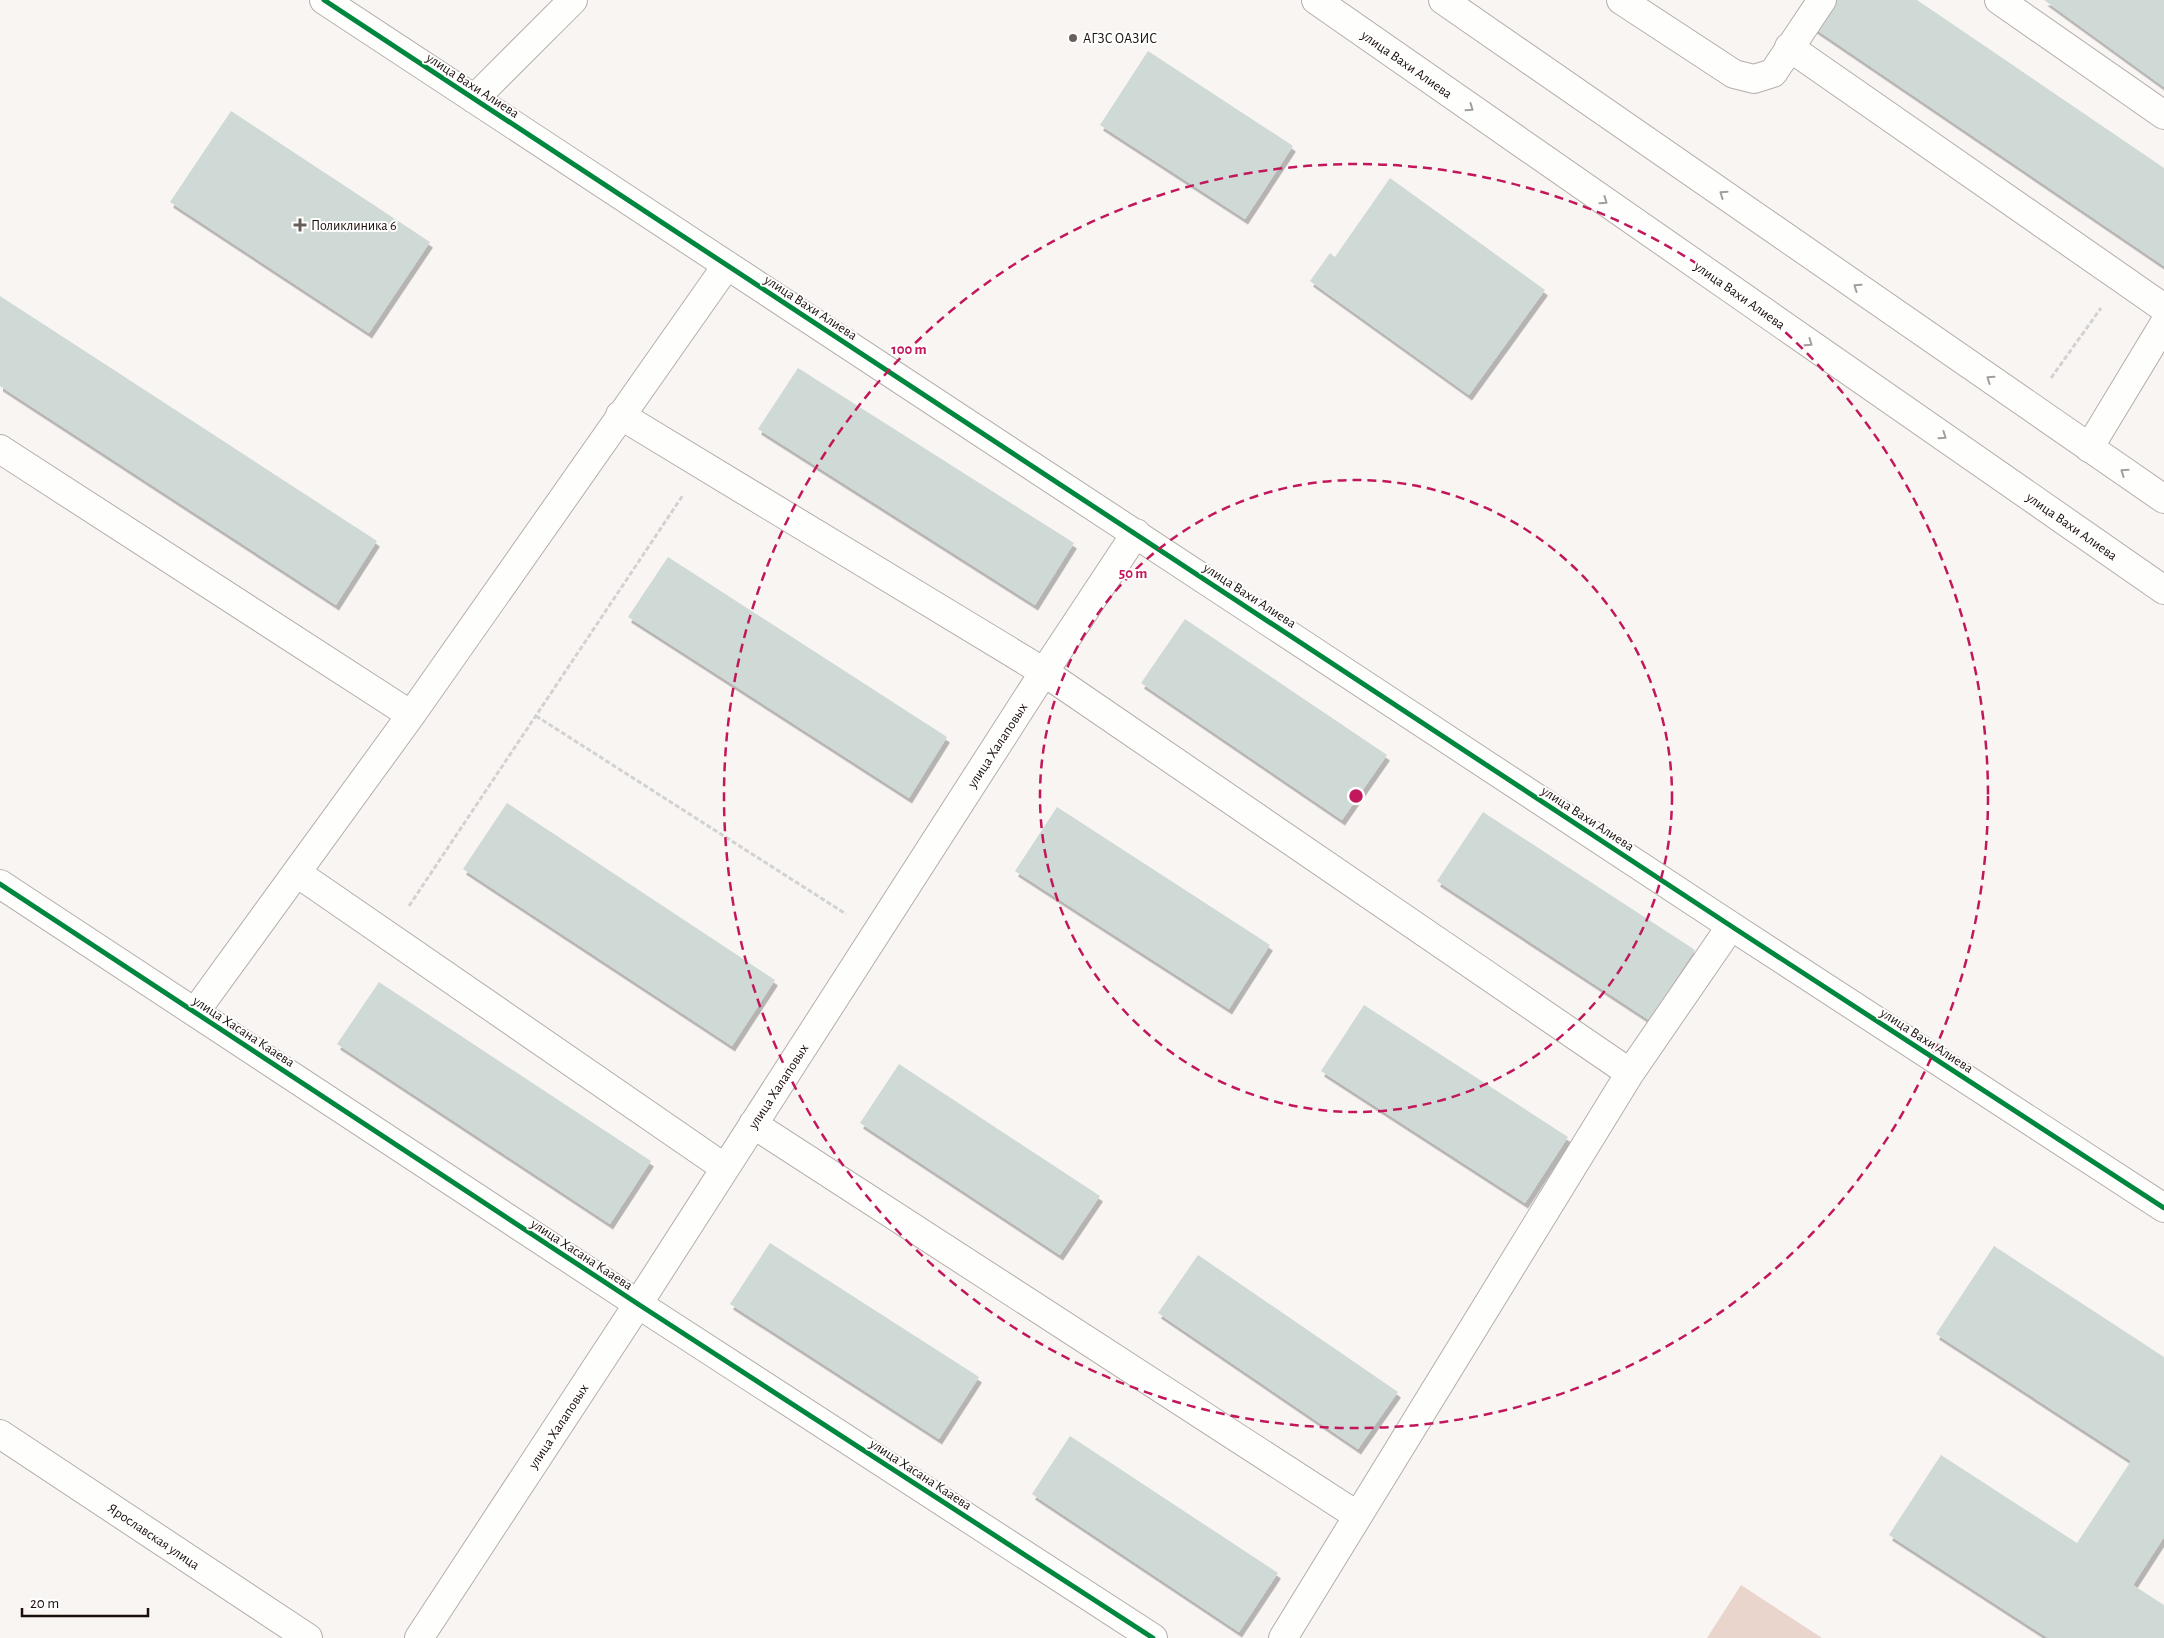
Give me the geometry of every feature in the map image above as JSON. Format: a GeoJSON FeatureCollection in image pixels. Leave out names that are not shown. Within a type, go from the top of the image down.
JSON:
{"type":"FeatureCollection","features":[{"type":"Feature","properties":{"kind":"street","name":"улица Вахи Алиева"},"geometry":{"type":"LineString","coordinates":[[324,0],[1731,926],[2164,1208]]}},
{"type":"Feature","properties":{"kind":"street"},"geometry":{"type":"LineString","coordinates":[[474,99],[573,0]]}},
{"type":"Feature","properties":{"kind":"street","name":"улица Вахи Алиева"},"geometry":{"type":"LineString","coordinates":[[1316,0],[2164,590]]}},
{"type":"Feature","properties":{"kind":"street"},"geometry":{"type":"LineString","coordinates":[[1443,0],[2164,499]]}},
{"type":"Feature","properties":{"kind":"street"},"geometry":{"type":"LineString","coordinates":[[1621,0],[1734,74],[1754,79],[1773,74],[1822,0]]}},
{"type":"Feature","properties":{"kind":"street"},"geometry":{"type":"LineString","coordinates":[[2000,0],[2164,115]]}},
{"type":"Feature","properties":{"kind":"street"},"geometry":{"type":"LineString","coordinates":[[1790,47],[2164,308]]}},
{"type":"Feature","properties":{"kind":"street"},"geometry":{"type":"LineString","coordinates":[[195,1012],[411,715],[727,265]]}},
{"type":"Feature","properties":{"kind":"street"},"geometry":{"type":"LineString","coordinates":[[2089,448],[2164,324]]}},
{"type":"Feature","properties":{"kind":"street"},"geometry":{"type":"LineString","coordinates":[[620,415],[1044,672],[1630,1073]]}},
{"type":"Feature","properties":{"kind":"street"},"geometry":{"type":"LineString","coordinates":[[0,449],[411,715]]}},
{"type":"Feature","properties":{"kind":"street","name":"улица Халаповых"},"geometry":{"type":"LineString","coordinates":[[419,1638],[638,1304],[1044,672],[1136,533]]}},
{"type":"Feature","properties":{"kind":"street"},"geometry":{"type":"LineString","coordinates":[[297,873],[725,1168]]}},
{"type":"Feature","properties":{"kind":"street","name":"улица Хасана Кааева"},"geometry":{"type":"LineString","coordinates":[[0,884],[638,1304],[1153,1638]]}},
{"type":"Feature","properties":{"kind":"street"},"geometry":{"type":"LineString","coordinates":[[1283,1638],[1630,1073],[1731,926]]}},
{"type":"Feature","properties":{"kind":"street"},"geometry":{"type":"LineString","coordinates":[[753,1124],[1358,1516]]}},
{"type":"Feature","properties":{"kind":"street","name":"Ярославская улица"},"geometry":{"type":"LineString","coordinates":[[0,1434],[308,1638]]}},
{"type":"Feature","properties":{"kind":"path"},"geometry":{"type":"LineString","coordinates":[[390,936],[703,465]]}},
{"type":"Feature","properties":{"kind":"path"},"geometry":{"type":"LineString","coordinates":[[536,716],[876,933]]}},
{"type":"Feature","properties":{"kind":"shaded area"},"geometry":{"type":"Polygon","coordinates":[[[1741,1585],[1822,1638],[1707,1638],[1741,1585]]]}},
{"type":"Feature","properties":{"kind":"building"},"geometry":{"type":"Polygon","coordinates":[[[1829,0],[1917,0],[2164,168],[2164,266],[1811,26],[1829,0]]]}},
{"type":"Feature","properties":{"kind":"building"},"geometry":{"type":"Polygon","coordinates":[[[2044,0],[2164,0],[2164,87],[2044,0]]]}},
{"type":"Feature","properties":{"kind":"building"},"geometry":{"type":"Polygon","coordinates":[[[1148,51],[1293,146],[1245,219],[1100,125],[1148,51]]]}},
{"type":"Feature","properties":{"kind":"building"},"geometry":{"type":"Polygon","coordinates":[[[231,111],[430,242],[369,333],[170,202],[231,111]]]}},
{"type":"Feature","properties":{"kind":"building"},"geometry":{"type":"Polygon","coordinates":[[[1390,178],[1545,290],[1469,395],[1310,281],[1330,253],[1335,257],[1390,178]]]}},
{"type":"Feature","properties":{"kind":"building"},"geometry":{"type":"Polygon","coordinates":[[[0,296],[377,541],[336,605],[0,386],[0,296]]]}},
{"type":"Feature","properties":{"kind":"building"},"geometry":{"type":"Polygon","coordinates":[[[798,368],[1074,543],[1035,605],[758,429],[798,368]]]}},
{"type":"Feature","properties":{"kind":"building"},"geometry":{"type":"Polygon","coordinates":[[[668,557],[947,737],[909,798],[628,617],[668,557]]]}},
{"type":"Feature","properties":{"kind":"building"},"geometry":{"type":"Polygon","coordinates":[[[1185,619],[1387,755],[1342,820],[1141,683],[1185,619]]]}},
{"type":"Feature","properties":{"kind":"building"},"geometry":{"type":"Polygon","coordinates":[[[507,803],[775,980],[732,1046],[463,869],[507,803]]]}},
{"type":"Feature","properties":{"kind":"building"},"geometry":{"type":"Polygon","coordinates":[[[1057,807],[1270,945],[1229,1009],[1015,871],[1057,807]]]}},
{"type":"Feature","properties":{"kind":"building"},"geometry":{"type":"Polygon","coordinates":[[[1483,812],[1695,950],[1649,1020],[1437,881],[1483,812]]]}},
{"type":"Feature","properties":{"kind":"building"},"geometry":{"type":"Polygon","coordinates":[[[379,982],[651,1161],[610,1224],[337,1044],[379,982]]]}},
{"type":"Feature","properties":{"kind":"building"},"geometry":{"type":"Polygon","coordinates":[[[1364,1005],[1568,1137],[1525,1203],[1321,1071],[1364,1005]]]}},
{"type":"Feature","properties":{"kind":"building"},"geometry":{"type":"Polygon","coordinates":[[[899,1064],[1100,1196],[1060,1255],[860,1123],[899,1064]]]}},
{"type":"Feature","properties":{"kind":"building"},"geometry":{"type":"Polygon","coordinates":[[[770,1243],[979,1377],[939,1439],[730,1304],[770,1243]]]}},
{"type":"Feature","properties":{"kind":"building"},"geometry":{"type":"Polygon","coordinates":[[[1994,1246],[2164,1357],[2164,1537],[2133,1585],[2164,1605],[2164,1638],[2048,1638],[1889,1535],[1941,1455],[2077,1543],[2131,1461],[1936,1334],[1994,1246]]]}},
{"type":"Feature","properties":{"kind":"building"},"geometry":{"type":"Polygon","coordinates":[[[1198,1255],[1398,1392],[1358,1449],[1158,1313],[1198,1255]]]}},
{"type":"Feature","properties":{"kind":"building"},"geometry":{"type":"Polygon","coordinates":[[[1070,1436],[1278,1573],[1239,1632],[1032,1494],[1070,1436]]]}},
{"type":"Feature","properties":{"kind":"cycle path"},"geometry":{"type":"LineString","coordinates":[[324,0],[1731,926],[2164,1208]]}},
{"type":"Feature","properties":{"kind":"cycle path"},"geometry":{"type":"LineString","coordinates":[[0,884],[638,1304],[1153,1638]]}},
{"type":"Feature","properties":{"kind":"place","name":"АГЗС ОАЗИС"},"geometry":{"type":"Point","coordinates":[1073,38]}},
{"type":"Feature","properties":{"kind":"place","name":"Поликлиника 6"},"geometry":{"type":"Point","coordinates":[300,225]}}]}
